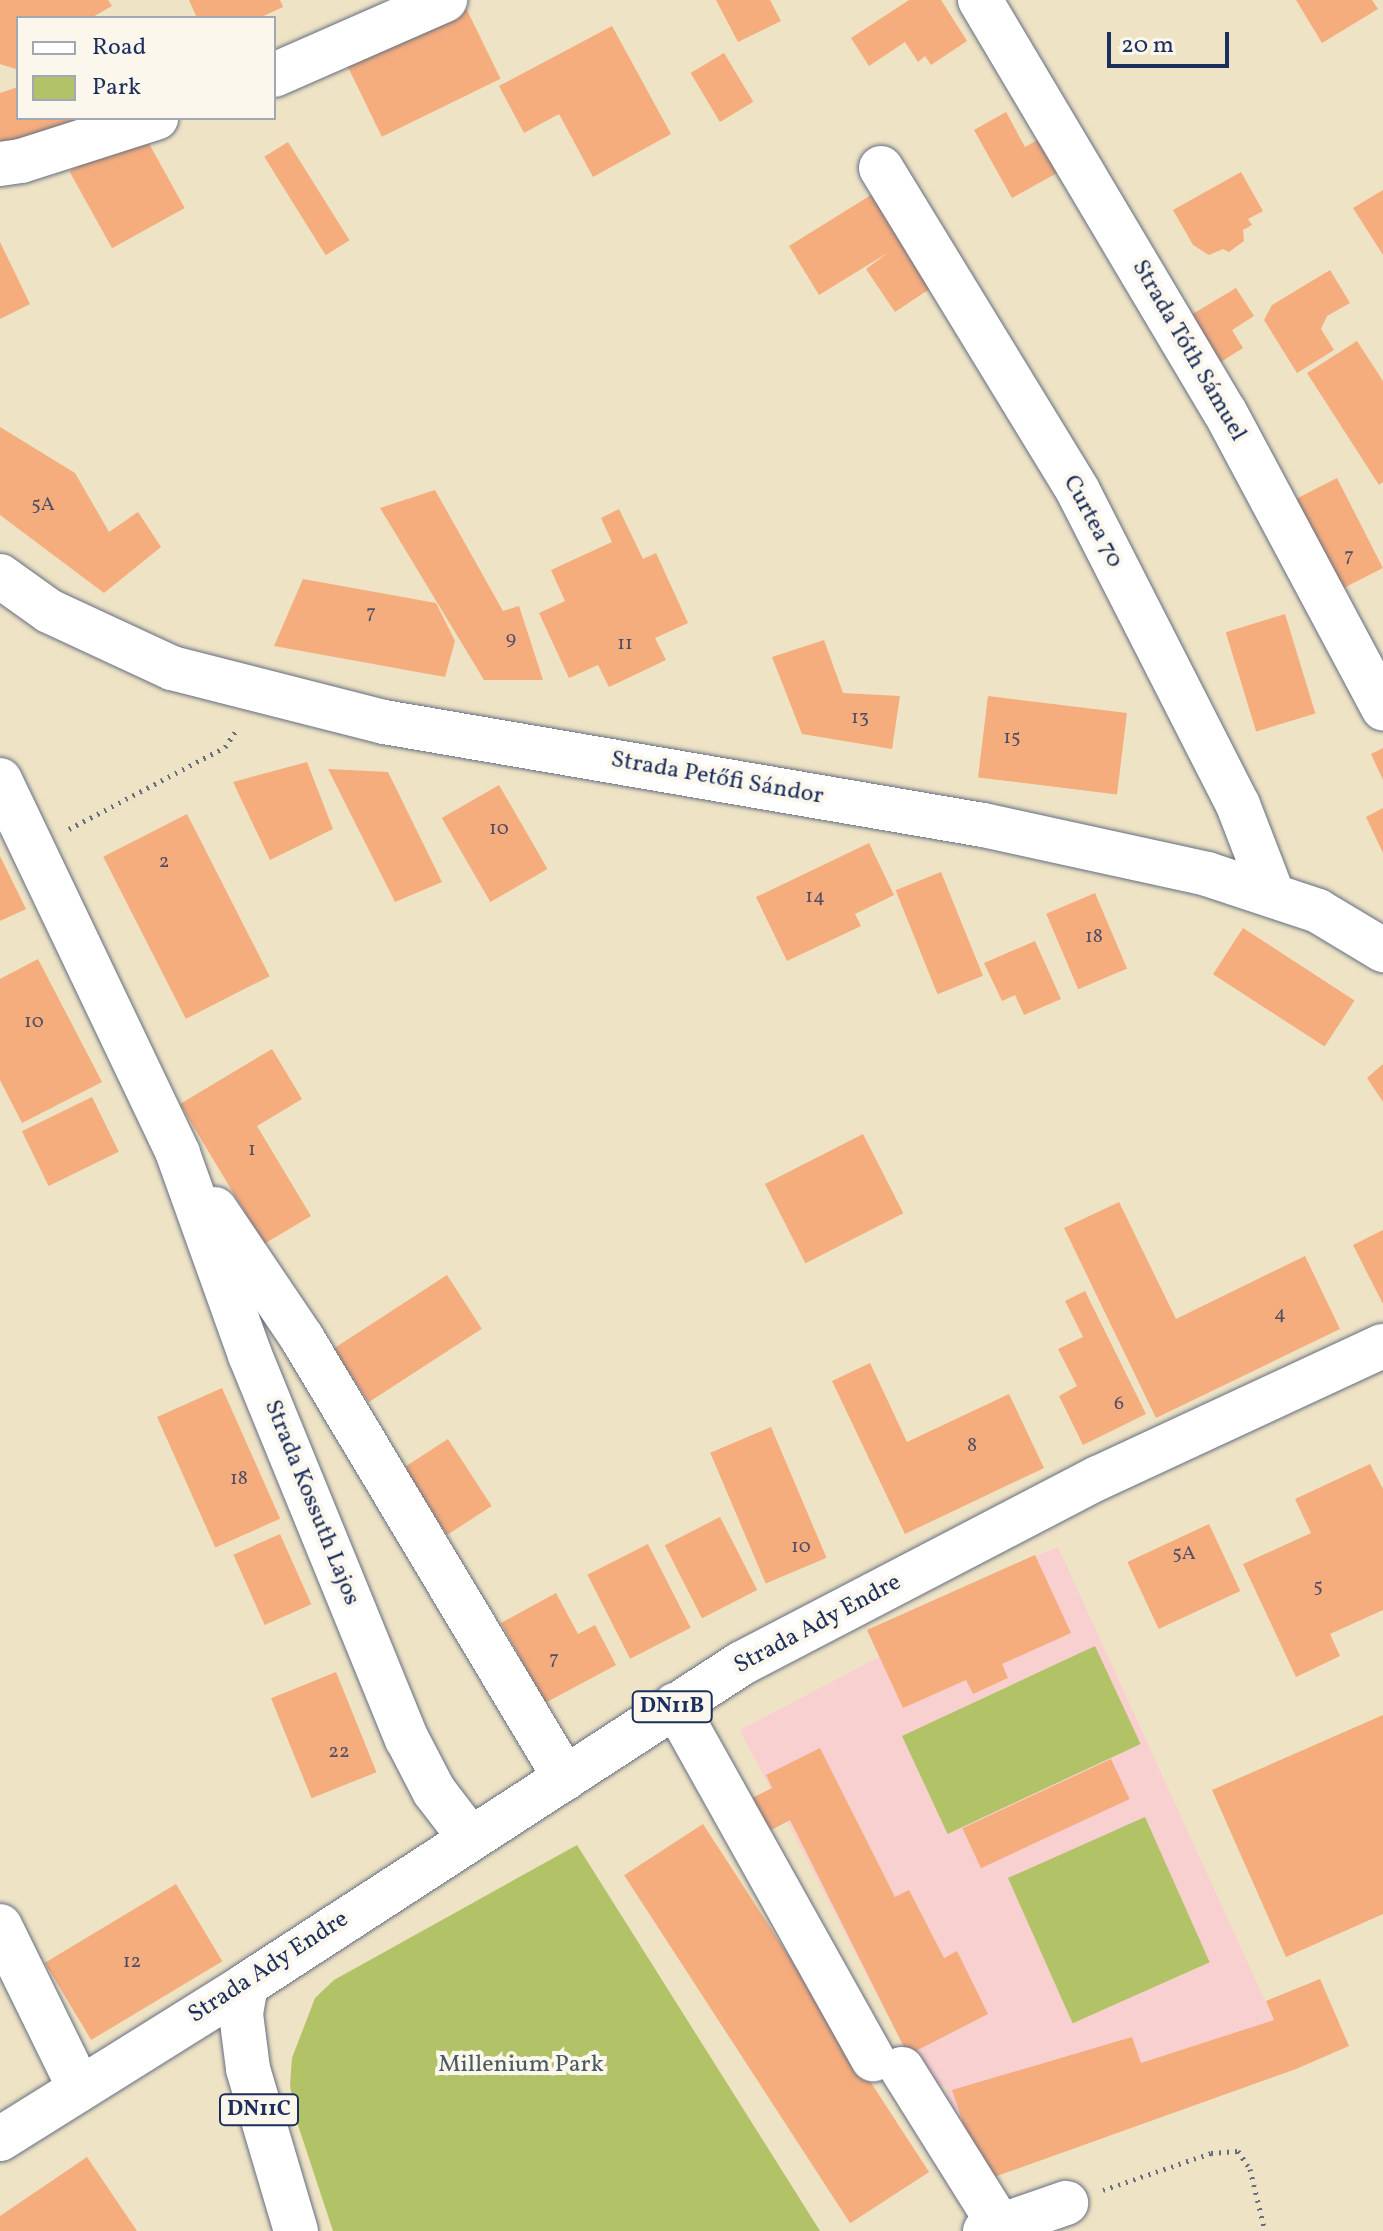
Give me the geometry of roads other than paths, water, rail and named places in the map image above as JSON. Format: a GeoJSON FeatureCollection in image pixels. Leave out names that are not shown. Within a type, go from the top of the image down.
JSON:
{"type":"FeatureCollection","features":[{"type":"Feature","properties":{"kind":"main road"},"geometry":{"type":"LineString","coordinates":[[276,74],[445,0]]}},
{"type":"Feature","properties":{"kind":"main road","name":"Strada Tóth Sámuel"},"geometry":{"type":"LineString","coordinates":[[980,0],[1225,412],[1383,708]]}},
{"type":"Feature","properties":{"kind":"main road"},"geometry":{"type":"LineString","coordinates":[[0,164],[21,161],[150,120]]}},
{"type":"Feature","properties":{"kind":"main road","name":"Curtea 70"},"geometry":{"type":"LineString","coordinates":[[881,168],[1078,491],[1238,805],[1272,893]]}},
{"type":"Feature","properties":{"kind":"main road","name":"Strada Petőfi Sándor"},"geometry":{"type":"LineString","coordinates":[[0,576],[49,611],[172,668],[384,722],[983,825],[1207,874],[1272,893],[1318,911],[1383,950]]}},
{"type":"Feature","properties":{"kind":"main road","name":"Strada Kossuth Lajos"},"geometry":{"type":"LineString","coordinates":[[0,780],[178,1154],[250,1355],[407,1739],[434,1791],[470,1838]]}},
{"type":"Feature","properties":{"kind":"main road","name":"Strada Kossuth Lajos"},"geometry":{"type":"LineString","coordinates":[[178,1154],[302,1338],[565,1778]]}},
{"type":"Feature","properties":{"kind":"main road","name":"Strada Ady Endre"},"geometry":{"type":"LineString","coordinates":[[0,2139],[246,1985],[742,1663],[1098,1478],[1383,1346]]}},
{"type":"Feature","properties":{"kind":"main road"},"geometry":{"type":"LineString","coordinates":[[675,1705],[910,2082],[993,2228],[1066,2203]]}},
{"type":"Feature","properties":{"kind":"main road"},"geometry":{"type":"LineString","coordinates":[[0,1926],[79,2087]]}},
{"type":"Feature","properties":{"kind":"main road","name":"DN11C"},"geometry":{"type":"LineString","coordinates":[[246,1985],[241,2014],[248,2069],[296,2231]]}},
{"type":"Feature","properties":{"kind":"park label","name":"Millenium Park"},"geometry":{"type":"Point","coordinates":[521,2066]}}]}
